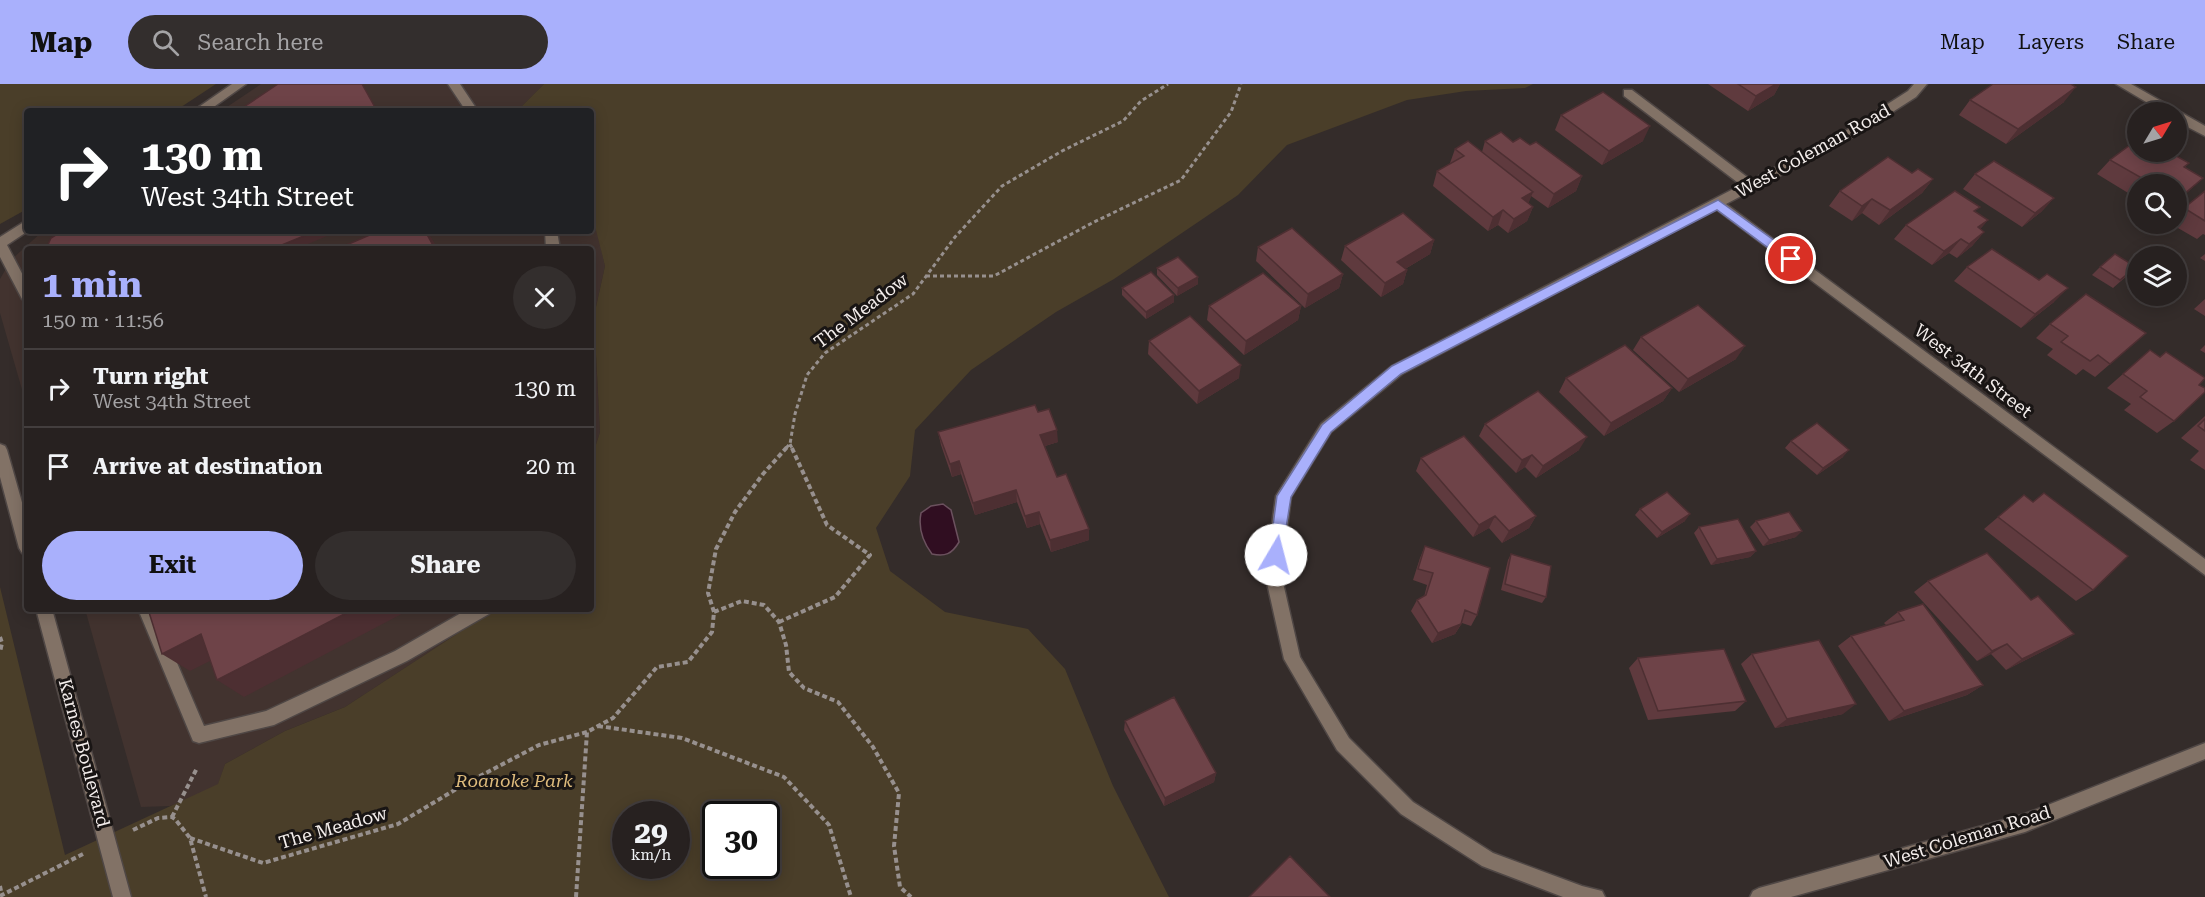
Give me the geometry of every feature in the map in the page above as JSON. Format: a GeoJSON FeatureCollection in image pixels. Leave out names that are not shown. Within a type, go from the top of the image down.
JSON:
{"type":"FeatureCollection","features":[{"type":"Feature","properties":{"kind":"street"},"geometry":{"type":"LineString","coordinates":[[204,108],[240,84]]}},
{"type":"Feature","properties":{"kind":"street"},"geometry":{"type":"LineString","coordinates":[[454,84],[470,108]]}},
{"type":"Feature","properties":{"kind":"street","name":"West Coleman Road"},"geometry":{"type":"LineString","coordinates":[[1596,897],[1582,895],[1488,860],[1407,808],[1343,744],[1292,659],[1273,574],[1284,496],[1326,428],[1397,370],[1851,133],[1912,94],[1921,84]]}},
{"type":"Feature","properties":{"kind":"street"},"geometry":{"type":"LineString","coordinates":[[2122,84],[2154,102]]}},
{"type":"Feature","properties":{"kind":"street"},"geometry":{"type":"LineString","coordinates":[[1628,93],[1751,186]]}},
{"type":"Feature","properties":{"kind":"street"},"geometry":{"type":"LineString","coordinates":[[2187,121],[2205,132]]}},
{"type":"Feature","properties":{"kind":"street","name":"West 34th Street"},"geometry":{"type":"LineString","coordinates":[[1718,204],[2205,568]]}},
{"type":"Feature","properties":{"kind":"street"},"geometry":{"type":"LineString","coordinates":[[24,227],[0,244],[24,289]]}},
{"type":"Feature","properties":{"kind":"street"},"geometry":{"type":"LineString","coordinates":[[0,450],[24,537]]}},
{"type":"Feature","properties":{"kind":"street","name":"Karnes Boulevard"},"geometry":{"type":"LineString","coordinates":[[45,612],[122,897]]}},
{"type":"Feature","properties":{"kind":"street"},"geometry":{"type":"LineString","coordinates":[[147,612],[199,735],[268,719],[401,656],[478,612]]}},
{"type":"Feature","properties":{"kind":"street","name":"West Coleman Road"},"geometry":{"type":"LineString","coordinates":[[1759,897],[2025,823],[2205,751]]}},
{"type":"Feature","properties":{"kind":"path","name":"The Meadow"},"geometry":{"type":"LineString","coordinates":[[190,838],[263,863],[398,824],[463,785],[539,745],[587,732],[613,718],[657,667],[688,662],[712,632],[714,612],[708,593],[716,549],[735,512],[763,474],[790,444],[795,414],[807,375],[825,353],[913,294],[955,237],[1002,186],[1062,151],[1123,121],[1141,101],[1168,84]]}},
{"type":"Feature","properties":{"kind":"path"},"geometry":{"type":"LineString","coordinates":[[926,276],[994,276],[1092,223],[1181,180],[1230,112],[1241,84]]}},
{"type":"Feature","properties":{"kind":"path"},"geometry":{"type":"LineString","coordinates":[[779,622],[835,597],[870,555],[827,525],[790,444]]}},
{"type":"Feature","properties":{"kind":"path"},"geometry":{"type":"LineString","coordinates":[[714,612],[742,601],[764,605],[779,622],[786,645],[789,672],[804,688],[838,702],[873,747],[899,793],[894,846],[900,887],[911,897]]}},
{"type":"Feature","properties":{"kind":"path"},"geometry":{"type":"LineString","coordinates":[[0,637],[2,643],[0,652]]}},
{"type":"Feature","properties":{"kind":"path"},"geometry":{"type":"LineString","coordinates":[[598,726],[682,738],[784,777],[829,825],[851,897]]}},
{"type":"Feature","properties":{"kind":"path"},"geometry":{"type":"LineString","coordinates":[[576,897],[587,732]]}},
{"type":"Feature","properties":{"kind":"path"},"geometry":{"type":"LineString","coordinates":[[172,817],[197,768]]}},
{"type":"Feature","properties":{"kind":"path"},"geometry":{"type":"LineString","coordinates":[[0,886],[1,896],[158,818],[172,817],[180,823],[184,833],[190,838],[206,897]]}},
{"type":"Feature","properties":{"kind":"shaded area"},"geometry":{"type":"Polygon","coordinates":[[[261,84],[544,84],[520,108],[225,108],[261,84]]]}},
{"type":"Feature","properties":{"kind":"shaded area"},"geometry":{"type":"Polygon","coordinates":[[[594,216],[605,266],[594,316],[594,246],[26,246],[40,234],[594,234],[594,216]]]}},
{"type":"Feature","properties":{"kind":"shaded area"},"geometry":{"type":"Polygon","coordinates":[[[24,248],[24,397],[0,313],[0,279],[11,260],[24,248]]]}},
{"type":"Feature","properties":{"kind":"shaded area"},"geometry":{"type":"Polygon","coordinates":[[[594,316],[600,432],[594,451],[594,316]]]}},
{"type":"Feature","properties":{"kind":"shaded area"},"geometry":{"type":"Polygon","coordinates":[[[943,504],[951,510],[959,542],[948,554],[937,555],[932,554],[926,545],[920,519],[921,513],[931,506],[943,504]]]}},
{"type":"Feature","properties":{"kind":"shaded area"},"geometry":{"type":"Polygon","coordinates":[[[86,612],[484,612],[469,626],[345,707],[285,731],[225,764],[217,788],[170,806],[141,807],[86,612]]]}},
{"type":"Feature","properties":{"kind":"green space"},"geometry":{"type":"Polygon","coordinates":[[[0,84],[216,84],[180,108],[24,108],[24,211],[0,224],[0,84]]]}},
{"type":"Feature","properties":{"kind":"green space","name":"Roanoke Park"},"geometry":{"type":"Polygon","coordinates":[[[544,84],[1533,84],[1525,88],[1466,91],[1407,100],[1287,145],[1238,195],[1114,279],[1056,312],[971,370],[915,430],[910,476],[876,528],[890,571],[945,612],[1028,629],[1065,669],[1113,786],[1169,897],[0,897],[0,587],[65,855],[218,784],[225,764],[285,731],[345,707],[469,626],[484,612],[594,612],[594,451],[600,432],[594,316],[605,266],[594,222],[594,108],[520,108],[544,84]]]}},
{"type":"Feature","properties":{"kind":"building"},"geometry":{"type":"Polygon","coordinates":[[[278,84],[362,84],[375,108],[242,108],[278,84]]]}},
{"type":"Feature","properties":{"kind":"building"},"geometry":{"type":"Polygon","coordinates":[[[1738,84],[1776,84],[1756,96],[1738,84]]]}},
{"type":"Feature","properties":{"kind":"building"},"geometry":{"type":"Polygon","coordinates":[[[1993,84],[2071,84],[2076,87],[2018,129],[1970,100],[1993,84]]]}},
{"type":"Feature","properties":{"kind":"building"},"geometry":{"type":"Polygon","coordinates":[[[1603,92],[1650,126],[1609,151],[1561,115],[1603,92]]]}},
{"type":"Feature","properties":{"kind":"building"},"geometry":{"type":"Polygon","coordinates":[[[1501,132],[1513,142],[1520,138],[1530,145],[1536,142],[1582,176],[1554,194],[1485,141],[1501,132]]]}},
{"type":"Feature","properties":{"kind":"building"},"geometry":{"type":"Polygon","coordinates":[[[1468,141],[1533,192],[1522,198],[1533,207],[1514,219],[1503,210],[1493,217],[1437,171],[1464,156],[1455,149],[1468,141]]]}},
{"type":"Feature","properties":{"kind":"building"},"geometry":{"type":"Polygon","coordinates":[[[2127,147],[2127,162],[2187,162],[2189,163],[2184,167],[2203,178],[2187,192],[2187,174],[2134,174],[2110,160],[2127,147]]]}},
{"type":"Feature","properties":{"kind":"building"},"geometry":{"type":"Polygon","coordinates":[[[1888,157],[1912,173],[1918,169],[1933,179],[1890,210],[1872,199],[1862,206],[1840,191],[1888,157]]]}},
{"type":"Feature","properties":{"kind":"building"},"geometry":{"type":"Polygon","coordinates":[[[1994,161],[2054,198],[2035,213],[1975,174],[1994,161]]]}},
{"type":"Feature","properties":{"kind":"building"},"geometry":{"type":"Polygon","coordinates":[[[1955,191],[1980,207],[1974,211],[1988,220],[1978,227],[1984,232],[1969,244],[1961,239],[1944,251],[1906,225],[1955,191]]]}},
{"type":"Feature","properties":{"kind":"building"},"geometry":{"type":"Polygon","coordinates":[[[2205,191],[2205,221],[2187,210],[2187,206],[2205,191]]]}},
{"type":"Feature","properties":{"kind":"building"},"geometry":{"type":"Polygon","coordinates":[[[1403,213],[1434,240],[1397,262],[1407,270],[1385,283],[1345,246],[1403,213]]]}},
{"type":"Feature","properties":{"kind":"building"},"geometry":{"type":"Polygon","coordinates":[[[1292,228],[1343,274],[1308,294],[1258,247],[1292,228]]]}},
{"type":"Feature","properties":{"kind":"building"},"geometry":{"type":"Polygon","coordinates":[[[57,234],[309,234],[279,246],[47,246],[51,238],[57,234]]]}},
{"type":"Feature","properties":{"kind":"building"},"geometry":{"type":"Polygon","coordinates":[[[372,234],[427,234],[433,246],[344,246],[372,234]]]}},
{"type":"Feature","properties":{"kind":"building"},"geometry":{"type":"Polygon","coordinates":[[[1992,249],[2039,280],[2047,274],[2068,288],[2035,314],[1967,267],[1992,249]]]}},
{"type":"Feature","properties":{"kind":"building"},"geometry":{"type":"Polygon","coordinates":[[[2115,254],[2127,261],[2127,274],[2120,280],[2100,267],[2115,254]]]}},
{"type":"Feature","properties":{"kind":"building"},"geometry":{"type":"Polygon","coordinates":[[[1178,257],[1198,277],[1178,288],[1157,268],[1178,257]]]}},
{"type":"Feature","properties":{"kind":"building"},"geometry":{"type":"Polygon","coordinates":[[[1151,272],[1174,295],[1146,312],[1122,288],[1151,272]]]}},
{"type":"Feature","properties":{"kind":"building"},"geometry":{"type":"Polygon","coordinates":[[[1263,273],[1301,306],[1246,341],[1209,306],[1263,273]]]}},
{"type":"Feature","properties":{"kind":"building"},"geometry":{"type":"Polygon","coordinates":[[[2086,294],[2146,333],[2110,364],[2098,355],[2090,361],[2061,342],[2068,336],[2050,324],[2086,294]]]}},
{"type":"Feature","properties":{"kind":"building"},"geometry":{"type":"Polygon","coordinates":[[[1698,305],[1745,346],[1688,379],[1641,337],[1698,305]]]}},
{"type":"Feature","properties":{"kind":"building"},"geometry":{"type":"Polygon","coordinates":[[[1190,316],[1241,365],[1199,391],[1149,341],[1190,316]]]}},
{"type":"Feature","properties":{"kind":"building"},"geometry":{"type":"Polygon","coordinates":[[[1625,345],[1672,388],[1611,423],[1566,378],[1625,345]]]}},
{"type":"Feature","properties":{"kind":"building"},"geometry":{"type":"Polygon","coordinates":[[[2150,350],[2160,357],[2166,352],[2205,378],[2199,385],[2205,388],[2205,392],[2174,421],[2140,397],[2147,391],[2123,374],[2150,350]]]}},
{"type":"Feature","properties":{"kind":"building"},"geometry":{"type":"Polygon","coordinates":[[[1538,391],[1587,437],[1543,466],[1532,455],[1522,460],[1485,424],[1538,391]]]}},
{"type":"Feature","properties":{"kind":"building"},"geometry":{"type":"Polygon","coordinates":[[[1035,405],[1038,412],[1049,409],[1057,430],[1040,435],[1057,477],[1066,474],[1089,529],[1050,540],[1039,512],[1025,516],[1016,490],[973,503],[959,461],[950,464],[938,432],[1035,405]]]}},
{"type":"Feature","properties":{"kind":"building"},"geometry":{"type":"Polygon","coordinates":[[[2205,419],[2205,431],[2198,426],[2205,419]]]}},
{"type":"Feature","properties":{"kind":"building"},"geometry":{"type":"Polygon","coordinates":[[[1817,423],[1849,450],[1823,468],[1791,441],[1817,423]]]}},
{"type":"Feature","properties":{"kind":"building"},"geometry":{"type":"Polygon","coordinates":[[[1464,436],[1536,516],[1509,531],[1495,516],[1479,525],[1421,458],[1464,436]]]}},
{"type":"Feature","properties":{"kind":"building"},"geometry":{"type":"Polygon","coordinates":[[[1667,492],[1690,514],[1662,532],[1640,509],[1667,492]]]}},
{"type":"Feature","properties":{"kind":"building"},"geometry":{"type":"Polygon","coordinates":[[[2044,493],[2128,556],[2093,590],[1998,517],[2024,495],[2033,502],[2044,493]]]}},
{"type":"Feature","properties":{"kind":"building"},"geometry":{"type":"Polygon","coordinates":[[[1789,512],[1802,531],[1769,540],[1756,521],[1789,512]]]}},
{"type":"Feature","properties":{"kind":"building"},"geometry":{"type":"Polygon","coordinates":[[[1738,519],[1756,551],[1717,559],[1699,527],[1738,519]]]}},
{"type":"Feature","properties":{"kind":"building"},"geometry":{"type":"Polygon","coordinates":[[[1425,546],[1490,568],[1477,615],[1465,610],[1461,624],[1438,633],[1417,600],[1426,595],[1433,573],[1418,569],[1425,546]]]}},
{"type":"Feature","properties":{"kind":"building"},"geometry":{"type":"Polygon","coordinates":[[[1987,553],[2031,600],[2038,596],[2074,634],[2022,659],[2007,644],[1992,651],[1928,581],[1987,553]]]}},
{"type":"Feature","properties":{"kind":"building"},"geometry":{"type":"Polygon","coordinates":[[[1511,554],[1551,566],[1546,597],[1505,584],[1511,554]]]}},
{"type":"Feature","properties":{"kind":"building"},"geometry":{"type":"Polygon","coordinates":[[[1923,604],[1983,685],[1904,711],[1851,636],[1904,620],[1898,612],[1923,604]]]}},
{"type":"Feature","properties":{"kind":"building"},"geometry":{"type":"Polygon","coordinates":[[[149,612],[348,612],[217,680],[201,634],[162,654],[149,612]]]}},
{"type":"Feature","properties":{"kind":"building"},"geometry":{"type":"Polygon","coordinates":[[[1819,640],[1856,704],[1787,719],[1752,654],[1819,640]]]}},
{"type":"Feature","properties":{"kind":"building"},"geometry":{"type":"Polygon","coordinates":[[[1724,649],[1746,701],[1658,711],[1638,658],[1724,649]]]}},
{"type":"Feature","properties":{"kind":"building"},"geometry":{"type":"Polygon","coordinates":[[[1174,697],[1216,773],[1165,798],[1125,721],[1174,697]]]}},
{"type":"Feature","properties":{"kind":"building"},"geometry":{"type":"Polygon","coordinates":[[[1290,856],[1330,897],[1249,897],[1290,856]]]}},
{"type":"Feature","properties":{"kind":"route"},"geometry":{"type":"LineString","coordinates":[[1276,555],[1284,496],[1326,428],[1397,370],[1718,204],[1791,259]]}}]}
